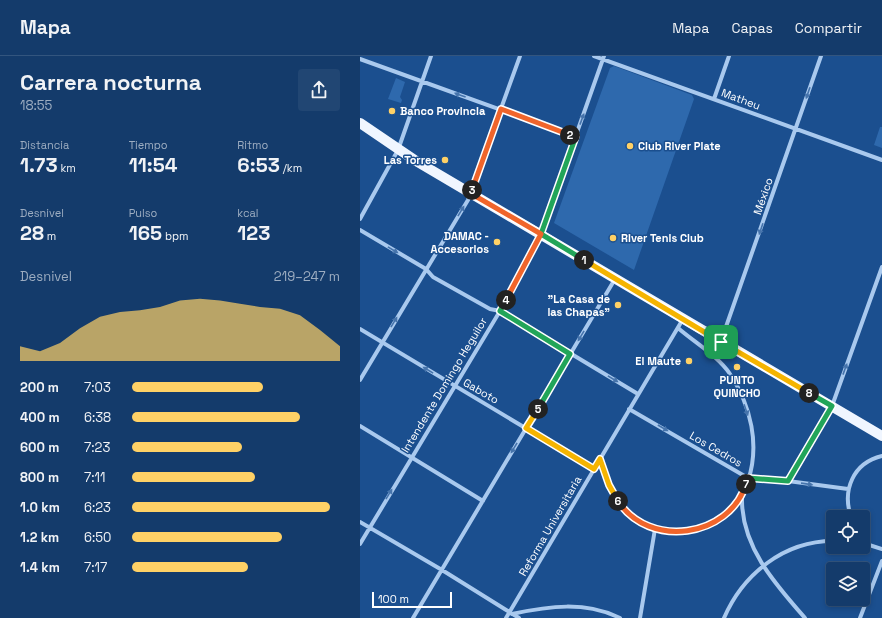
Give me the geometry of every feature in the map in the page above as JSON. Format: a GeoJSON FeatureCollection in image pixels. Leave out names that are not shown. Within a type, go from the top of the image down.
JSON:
{"type":"FeatureCollection","features":[{"type":"Feature","properties":{"kind":"main road"},"geometry":{"type":"LineString","coordinates":[[360,123],[398,150],[882,436]]}},
{"type":"Feature","properties":{"kind":"main road"},"geometry":{"type":"LineString","coordinates":[[360,132],[378,142],[398,150]]}},
{"type":"Feature","properties":{"kind":"street"},"geometry":{"type":"LineString","coordinates":[[360,219],[398,150],[431,56]]}},
{"type":"Feature","properties":{"kind":"street"},"geometry":{"type":"LineString","coordinates":[[360,380],[470,193],[520,56]]}},
{"type":"Feature","properties":{"kind":"street","name":"Matheu"},"geometry":{"type":"LineString","coordinates":[[594,56],[604,58],[882,160]]}},
{"type":"Feature","properties":{"kind":"street"},"geometry":{"type":"LineString","coordinates":[[714,99],[729,56]]}},
{"type":"Feature","properties":{"kind":"street","name":"México"},"geometry":{"type":"LineString","coordinates":[[721,342],[821,56]]}},
{"type":"Feature","properties":{"kind":"street"},"geometry":{"type":"LineString","coordinates":[[360,58],[576,136]]}},
{"type":"Feature","properties":{"kind":"street","name":"Intendente Domingo Heguilor"},"geometry":{"type":"LineString","coordinates":[[360,544],[500,311],[541,234],[604,58]]}},
{"type":"Feature","properties":{"kind":"street"},"geometry":{"type":"LineString","coordinates":[[360,230],[426,269],[433,277],[490,309],[500,311],[638,394]]}},
{"type":"Feature","properties":{"kind":"street"},"geometry":{"type":"LineString","coordinates":[[788,481],[832,406],[882,267]]}},
{"type":"Feature","properties":{"kind":"street"},"geometry":{"type":"LineString","coordinates":[[413,618],[615,279]]}},
{"type":"Feature","properties":{"kind":"street","name":"Reforma Universitaria"},"geometry":{"type":"LineString","coordinates":[[506,618],[511,613],[683,319]]}},
{"type":"Feature","properties":{"kind":"street"},"geometry":{"type":"LineString","coordinates":[[600,459],[609,485],[623,508],[633,518],[655,529],[679,531],[695,530],[710,525],[726,515],[742,497],[754,459],[754,448],[749,419],[743,401],[730,374],[723,366],[678,328]]}},
{"type":"Feature","properties":{"kind":"street","name":"Gaboto"},"geometry":{"type":"LineString","coordinates":[[360,329],[594,469]]}},
{"type":"Feature","properties":{"kind":"street","name":"Los Cedros"},"geometry":{"type":"LineString","coordinates":[[630,409],[748,478],[788,481],[848,489]]}},
{"type":"Feature","properties":{"kind":"street"},"geometry":{"type":"LineString","coordinates":[[360,426],[483,501]]}},
{"type":"Feature","properties":{"kind":"street"},"geometry":{"type":"LineString","coordinates":[[850,510],[848,489],[854,476],[863,465],[882,456]]}},
{"type":"Feature","properties":{"kind":"street"},"geometry":{"type":"LineString","coordinates":[[742,497],[746,527],[762,566],[785,596],[805,618]]}},
{"type":"Feature","properties":{"kind":"street"},"geometry":{"type":"LineString","coordinates":[[360,522],[520,618]]}},
{"type":"Feature","properties":{"kind":"street"},"geometry":{"type":"LineString","coordinates":[[640,618],[655,529]]}},
{"type":"Feature","properties":{"kind":"street"},"geometry":{"type":"LineString","coordinates":[[724,618],[741,589],[762,566],[796,548],[826,542]]}},
{"type":"Feature","properties":{"kind":"street"},"geometry":{"type":"LineString","coordinates":[[870,545],[882,549]]}},
{"type":"Feature","properties":{"kind":"street"},"geometry":{"type":"LineString","coordinates":[[860,618],[882,561]]}},
{"type":"Feature","properties":{"kind":"street"},"geometry":{"type":"LineString","coordinates":[[511,613],[542,608],[574,606],[597,609],[620,618]]}},
{"type":"Feature","properties":{"kind":"shaded area","name":"Club River Plate"},"geometry":{"type":"Polygon","coordinates":[[[614,66],[692,95],[694,99],[634,270],[554,223],[610,68],[614,66]]]}},
{"type":"Feature","properties":{"kind":"shaded area"},"geometry":{"type":"Polygon","coordinates":[[[396,78],[405,82],[400,97],[402,100],[401,103],[388,99],[396,78]]]}},
{"type":"Feature","properties":{"kind":"shaded area"},"geometry":{"type":"Polygon","coordinates":[[[880,127],[882,127],[882,148],[874,145],[880,127]]]}},
{"type":"Feature","properties":{"kind":"place","name":"Banco Provincia"},"geometry":{"type":"Point","coordinates":[392,111]}},
{"type":"Feature","properties":{"kind":"place","name":"Club River Plate"},"geometry":{"type":"Point","coordinates":[630,146]}},
{"type":"Feature","properties":{"kind":"place","name":"Las Torres"},"geometry":{"type":"Point","coordinates":[445,160]}},
{"type":"Feature","properties":{"kind":"place","name":"River Tenis Club"},"geometry":{"type":"Point","coordinates":[613,238]}},
{"type":"Feature","properties":{"kind":"place","name":"DAMAC - Accesorios"},"geometry":{"type":"Point","coordinates":[497,242]}},
{"type":"Feature","properties":{"kind":"place","name":"\"La Casa de las Chapas\""},"geometry":{"type":"Point","coordinates":[618,305]}},
{"type":"Feature","properties":{"kind":"place","name":"El Maute"},"geometry":{"type":"Point","coordinates":[689,361]}},
{"type":"Feature","properties":{"kind":"place","name":"PUNTO QUINCHO"},"geometry":{"type":"Point","coordinates":[737,367]}},
{"type":"Feature","properties":{"kind":"route"},"geometry":{"type":"LineString","coordinates":[[721,342],[541,234],[576,136],[501,109],[470,193],[541,234],[500,311],[570,354],[526,428],[594,469],[600,459],[609,485],[623,508],[633,518],[644,525],[667,531],[695,530],[710,525],[721,519],[742,497],[748,478],[788,481],[832,406],[721,342]]}}]}
